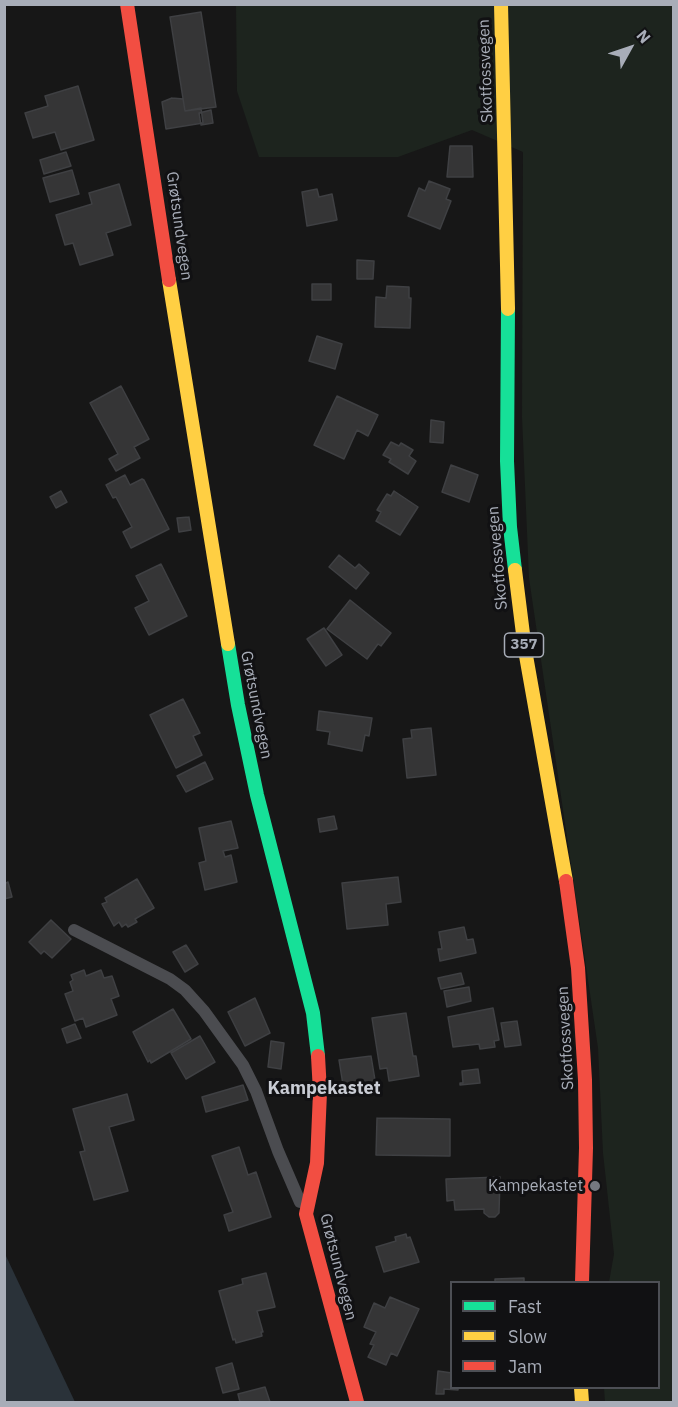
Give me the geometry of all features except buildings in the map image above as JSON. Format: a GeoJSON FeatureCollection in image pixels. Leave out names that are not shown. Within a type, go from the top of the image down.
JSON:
{"type":"FeatureCollection","features":[{"type":"Feature","properties":{"kind":"street","name":"Grøtsundvegen"},"geometry":{"type":"LineString","coordinates":[[127,4],[194,439],[238,705],[257,795],[313,1013],[318,1048],[320,1092],[317,1163],[306,1214],[357,1402]]}},
{"type":"Feature","properties":{"kind":"street","name":"Skotfossvegen"},"geometry":{"type":"LineString","coordinates":[[501,4],[508,287],[507,461],[510,527],[525,650],[571,911],[578,968],[586,1148],[582,1281]]}},
{"type":"Feature","properties":{"kind":"lane"},"geometry":{"type":"LineString","coordinates":[[74,930],[170,979],[185,990],[204,1011],[243,1065],[256,1091],[278,1151],[306,1214]]}},
{"type":"Feature","properties":{"kind":"shaded area"},"geometry":{"type":"Polygon","coordinates":[[[236,5],[673,5],[673,1402],[605,1402],[604,1389],[660,1389],[660,1281],[609,1281],[614,1254],[603,1153],[598,1048],[529,578],[522,417],[523,152],[472,130],[398,157],[259,157],[237,91],[236,5]]]}},
{"type":"Feature","properties":{"kind":"shaded area"},"geometry":{"type":"Polygon","coordinates":[[[5,1254],[75,1402],[5,1402],[5,1254]]]}},
{"type":"Feature","properties":{"kind":"traffic: fast"},"geometry":{"type":"LineString","coordinates":[[508,309],[507,461],[510,527],[515,570]]}},
{"type":"Feature","properties":{"kind":"traffic: fast"},"geometry":{"type":"LineString","coordinates":[[228,644],[257,795],[313,1013],[318,1056]]}},
{"type":"Feature","properties":{"kind":"traffic: slow"},"geometry":{"type":"LineString","coordinates":[[501,4],[508,309]]}},
{"type":"Feature","properties":{"kind":"traffic: slow"},"geometry":{"type":"LineString","coordinates":[[169,280],[228,644]]}},
{"type":"Feature","properties":{"kind":"traffic: slow"},"geometry":{"type":"LineString","coordinates":[[515,570],[525,650],[566,881]]}},
{"type":"Feature","properties":{"kind":"traffic: slow"},"geometry":{"type":"LineString","coordinates":[[581,1389],[582,1402]]}},
{"type":"Feature","properties":{"kind":"traffic: jam"},"geometry":{"type":"LineString","coordinates":[[127,4],[169,280]]}},
{"type":"Feature","properties":{"kind":"traffic: jam"},"geometry":{"type":"LineString","coordinates":[[566,881],[578,968],[585,1080],[586,1148],[582,1281]]}},
{"type":"Feature","properties":{"kind":"traffic: jam"},"geometry":{"type":"LineString","coordinates":[[318,1056],[320,1092],[317,1163],[306,1214],[357,1402]]}},
{"type":"Feature","properties":{"kind":"place","name":"Kampekastet"},"geometry":{"type":"Point","coordinates":[595,1186]}},
{"type":"Feature","properties":{"kind":"district","name":"Kampekastet"},"geometry":{"type":"Point","coordinates":[324,1089]}}]}
